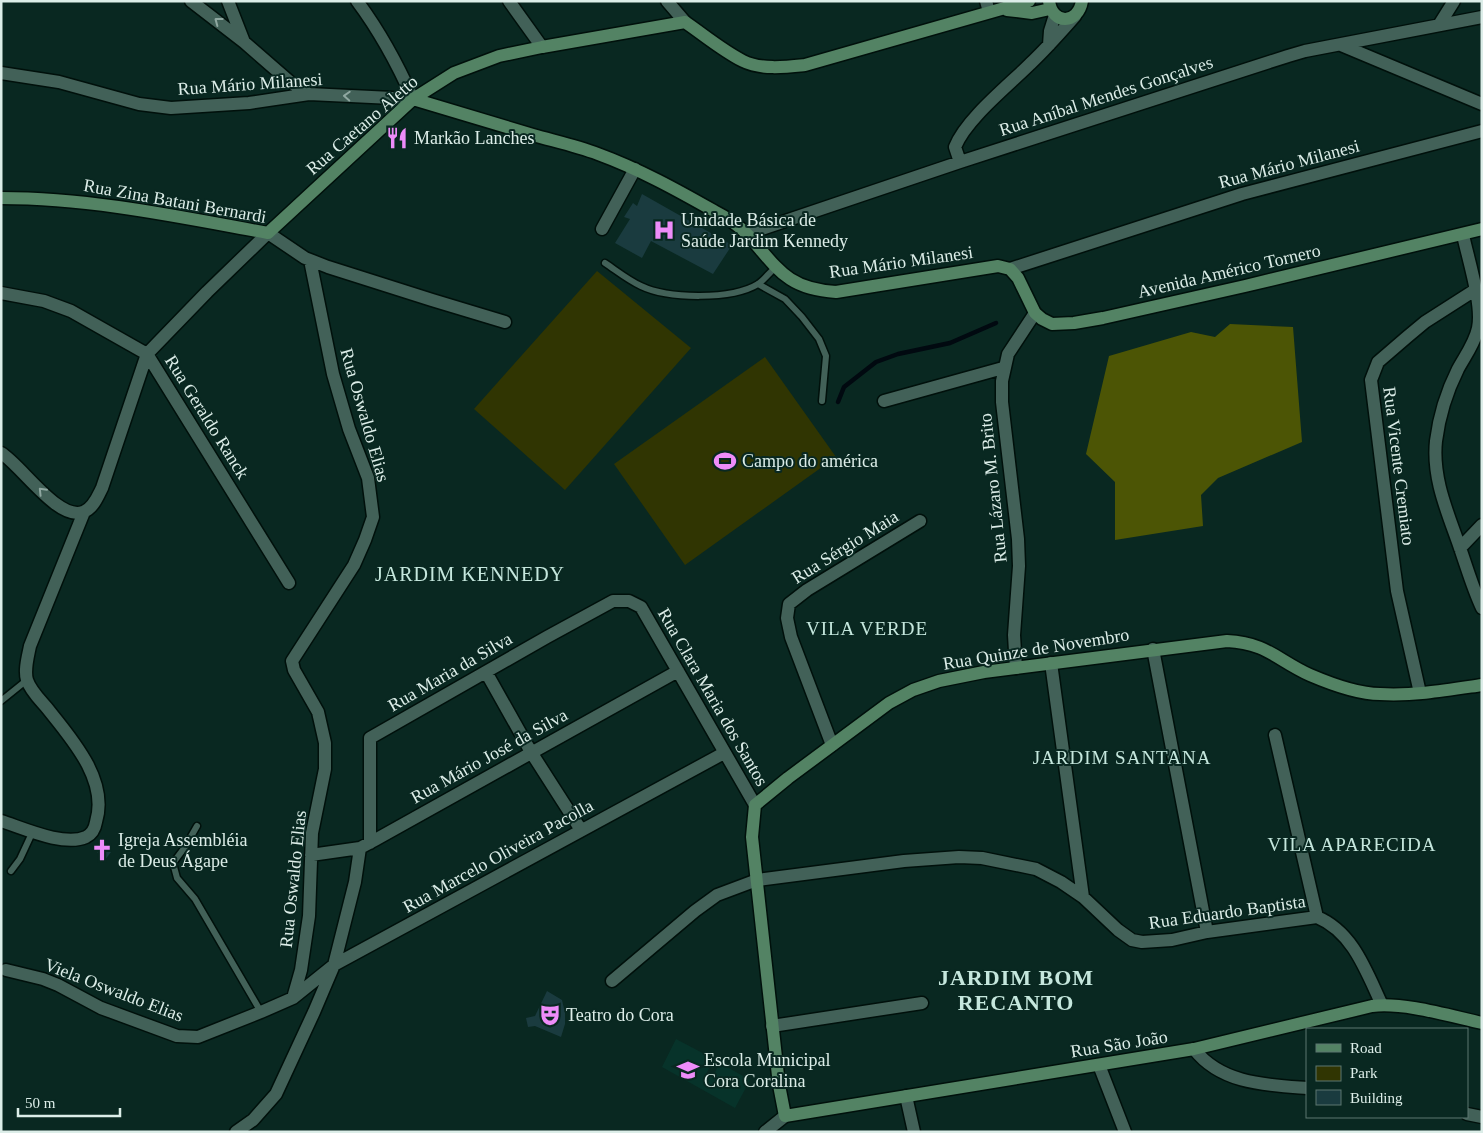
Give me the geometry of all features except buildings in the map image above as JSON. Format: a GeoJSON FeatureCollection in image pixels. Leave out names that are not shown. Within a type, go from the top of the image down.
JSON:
{"type":"FeatureCollection","features":[{"type":"Feature","properties":{"kind":"street"},"geometry":{"type":"LineString","coordinates":[[192,1],[244,42],[290,82],[309,94]]}},
{"type":"Feature","properties":{"kind":"street"},"geometry":{"type":"LineString","coordinates":[[228,1],[244,42]]}},
{"type":"Feature","properties":{"kind":"street"},"geometry":{"type":"LineString","coordinates":[[357,1],[372,21],[397,62],[413,99]]}},
{"type":"Feature","properties":{"kind":"street"},"geometry":{"type":"LineString","coordinates":[[509,1],[542,47]]}},
{"type":"Feature","properties":{"kind":"street"},"geometry":{"type":"LineString","coordinates":[[667,1],[685,22],[745,62],[784,68],[805,65],[987,7],[1032,13],[1051,9]]}},
{"type":"Feature","properties":{"kind":"street"},"geometry":{"type":"LineString","coordinates":[[1004,9],[1029,1]]}},
{"type":"Feature","properties":{"kind":"street"},"geometry":{"type":"LineString","coordinates":[[1051,9],[1061,19],[1068,19],[1092,1]]}},
{"type":"Feature","properties":{"kind":"street"},"geometry":{"type":"LineString","coordinates":[[1439,24],[1454,1]]}},
{"type":"Feature","properties":{"kind":"street"},"geometry":{"type":"LineString","coordinates":[[1049,45],[1051,9]]}},
{"type":"Feature","properties":{"kind":"street"},"geometry":{"type":"LineString","coordinates":[[960,162],[955,147],[962,135],[1004,88],[1049,45],[1079,9]]}},
{"type":"Feature","properties":{"kind":"street","name":"Rua Aníbal Mendes Gonçalves"},"geometry":{"type":"LineString","coordinates":[[747,234],[960,162],[1288,56],[1439,24],[1482,17]]}},
{"type":"Feature","properties":{"kind":"street","name":"Rua Caetano Aletto"},"geometry":{"type":"LineString","coordinates":[[27,680],[27,660],[30,646],[84,512],[95,501],[102,488],[147,354],[207,292],[413,99],[454,72],[499,56],[685,22]]}},
{"type":"Feature","properties":{"kind":"street"},"geometry":{"type":"LineString","coordinates":[[1341,45],[1482,104]]}},
{"type":"Feature","properties":{"kind":"street","name":"Rua Mário Milanesi"},"geometry":{"type":"LineString","coordinates":[[1,73],[59,82],[139,104],[171,108],[249,103],[309,94],[413,99],[597,154],[634,169],[723,216],[747,234],[775,268],[787,278],[803,286],[820,291],[836,292],[998,266],[1010,269],[1242,194],[1482,130]]}},
{"type":"Feature","properties":{"kind":"street"},"geometry":{"type":"LineString","coordinates":[[602,229],[634,169]]}},
{"type":"Feature","properties":{"kind":"street","name":"Rua Zina Batani Bernardi"},"geometry":{"type":"LineString","coordinates":[[1,198],[64,200],[95,204],[268,233],[310,260],[505,322]]}},
{"type":"Feature","properties":{"kind":"street","name":"Avenida Américo Tornero"},"geometry":{"type":"LineString","coordinates":[[1035,314],[1052,324],[1074,323],[1103,318],[1482,229]]}},
{"type":"Feature","properties":{"kind":"street"},"geometry":{"type":"LineString","coordinates":[[1463,235],[1475,290],[1478,312],[1477,332],[1450,388],[1443,407],[1436,443],[1441,496],[1473,588],[1482,608]]}},
{"type":"Feature","properties":{"kind":"street","name":"Rua Oswaldo Elias"},"geometry":{"type":"LineString","coordinates":[[293,998],[301,970],[309,916],[312,833],[325,768],[326,743],[318,712],[294,670],[292,661],[354,565],[365,540],[372,517],[368,478],[349,429],[334,374],[310,260]]}},
{"type":"Feature","properties":{"kind":"street"},"geometry":{"type":"LineString","coordinates":[[1010,269],[1018,278],[1035,314]]}},
{"type":"Feature","properties":{"kind":"street","name":"Rua Vicente Cremiato"},"geometry":{"type":"LineString","coordinates":[[1420,693],[1397,591],[1371,380],[1378,362],[1425,322],[1475,290]]}},
{"type":"Feature","properties":{"kind":"street","name":"Rua Geraldo Ranck"},"geometry":{"type":"LineString","coordinates":[[1,293],[44,301],[71,311],[147,354],[289,583]]}},
{"type":"Feature","properties":{"kind":"street","name":"Rua Lázaro M. Brito"},"geometry":{"type":"LineString","coordinates":[[1016,668],[1014,635],[1019,566],[1018,539],[1002,402],[1004,368],[1008,354],[1035,314]]}},
{"type":"Feature","properties":{"kind":"street"},"geometry":{"type":"LineString","coordinates":[[884,401],[1004,368]]}},
{"type":"Feature","properties":{"kind":"street"},"geometry":{"type":"LineString","coordinates":[[1,453],[20,468],[51,501],[74,512],[84,512]]}},
{"type":"Feature","properties":{"kind":"street","name":"Rua Sérgio Maia"},"geometry":{"type":"LineString","coordinates":[[832,745],[790,637],[787,618],[789,604],[807,590],[920,521]]}},
{"type":"Feature","properties":{"kind":"street"},"geometry":{"type":"LineString","coordinates":[[1460,548],[1482,525]]}},
{"type":"Feature","properties":{"kind":"street","name":"Rua Maria da Silva"},"geometry":{"type":"LineString","coordinates":[[236,1132],[253,1120],[276,1094],[334,965],[365,845],[370,738],[613,601],[629,601],[640,607]]}},
{"type":"Feature","properties":{"kind":"street","name":"Rua Clara Maria dos Santos"},"geometry":{"type":"LineString","coordinates":[[640,607],[755,805]]}},
{"type":"Feature","properties":{"kind":"street","name":"Rua Quinze de Novembro"},"geometry":{"type":"LineString","coordinates":[[755,805],[832,745],[889,704],[913,690],[940,681],[984,672],[1153,649],[1214,642],[1241,642],[1261,647],[1296,668],[1331,683],[1378,694],[1420,693],[1482,685]]}},
{"type":"Feature","properties":{"kind":"street"},"geometry":{"type":"LineString","coordinates":[[1153,649],[1207,932]]}},
{"type":"Feature","properties":{"kind":"street"},"geometry":{"type":"LineString","coordinates":[[1051,663],[1084,897]]}},
{"type":"Feature","properties":{"kind":"street","name":"Rua Mário José da Silva"},"geometry":{"type":"LineString","coordinates":[[312,854],[365,845],[678,671]]}},
{"type":"Feature","properties":{"kind":"street"},"geometry":{"type":"LineString","coordinates":[[486,672],[531,752],[581,830]]}},
{"type":"Feature","properties":{"kind":"street"},"geometry":{"type":"LineString","coordinates":[[1,821],[60,839],[71,840],[86,837],[90,834],[95,827],[99,807],[94,780],[80,752],[33,691],[27,680]]}},
{"type":"Feature","properties":{"kind":"street"},"geometry":{"type":"LineString","coordinates":[[1275,734],[1316,917]]}},
{"type":"Feature","properties":{"kind":"street","name":"Rua Marcelo Oliveira Pacolla"},"geometry":{"type":"LineString","coordinates":[[293,998],[334,965],[724,753]]}},
{"type":"Feature","properties":{"kind":"street"},"geometry":{"type":"LineString","coordinates":[[755,805],[752,837],[779,1086],[785,1116]]}},
{"type":"Feature","properties":{"kind":"street","name":"Rua Eduardo Baptista"},"geometry":{"type":"LineString","coordinates":[[612,982],[695,911],[717,895],[757,880],[960,857],[982,858],[1036,869],[1084,897],[1118,930],[1142,942],[1172,940],[1207,932],[1316,917],[1330,922],[1345,937],[1356,952],[1382,1005]]}},
{"type":"Feature","properties":{"kind":"street","name":"Viela Oswaldo Elias"},"geometry":{"type":"LineString","coordinates":[[6,970],[43,979],[101,1008],[177,1036],[198,1036],[293,998]]}},
{"type":"Feature","properties":{"kind":"street"},"geometry":{"type":"LineString","coordinates":[[772,1026],[922,1003]]}},
{"type":"Feature","properties":{"kind":"street","name":"Rua São João"},"geometry":{"type":"LineString","coordinates":[[765,1132],[785,1116],[1194,1050],[1308,1021],[1382,1005],[1416,1009],[1482,1023]]}},
{"type":"Feature","properties":{"kind":"street"},"geometry":{"type":"LineString","coordinates":[[1194,1050],[1207,1064],[1232,1077],[1258,1084],[1306,1088]]}},
{"type":"Feature","properties":{"kind":"street"},"geometry":{"type":"LineString","coordinates":[[1099,1065],[1125,1132]]}},
{"type":"Feature","properties":{"kind":"street"},"geometry":{"type":"LineString","coordinates":[[906,1096],[914,1132]]}},
{"type":"Feature","properties":{"kind":"street"},"geometry":{"type":"LineString","coordinates":[[1468,1114],[1482,1117]]}},
{"type":"Feature","properties":{"kind":"lane"},"geometry":{"type":"LineString","coordinates":[[605,263],[641,286],[665,294],[699,296],[732,293],[758,284],[775,268]]}},
{"type":"Feature","properties":{"kind":"lane"},"geometry":{"type":"LineString","coordinates":[[758,284],[785,299],[819,339],[826,356],[822,401]]}},
{"type":"Feature","properties":{"kind":"lane"},"geometry":{"type":"LineString","coordinates":[[1,701],[27,680]]}},
{"type":"Feature","properties":{"kind":"lane"},"geometry":{"type":"LineString","coordinates":[[197,826],[173,863],[177,878],[195,899],[261,1012]]}},
{"type":"Feature","properties":{"kind":"lane"},"geometry":{"type":"LineString","coordinates":[[11,871],[20,859],[33,831]]}},
{"type":"Feature","properties":{"kind":"shaded area","name":"Escola Municipal Cora Coralina"},"geometry":{"type":"Polygon","coordinates":[[[676,1039],[714,1059],[706,1074],[713,1076],[720,1063],[750,1080],[735,1108],[662,1067],[676,1039]]]}},
{"type":"Feature","properties":{"kind":"green space"},"geometry":{"type":"Polygon","coordinates":[[[597,271],[691,348],[565,490],[474,409],[597,271]]]}},
{"type":"Feature","properties":{"kind":"green space"},"geometry":{"type":"Polygon","coordinates":[[[1230,324],[1293,327],[1302,442],[1218,478],[1201,495],[1203,526],[1115,540],[1115,482],[1086,454],[1109,356],[1191,332],[1215,337],[1230,324]]]}},
{"type":"Feature","properties":{"kind":"green space","name":"Campo do américa"},"geometry":{"type":"Polygon","coordinates":[[[765,357],[836,457],[685,565],[614,464],[765,357]]]}},
{"type":"Feature","properties":{"kind":"waterway"},"geometry":{"type":"LineString","coordinates":[[838,402],[844,387],[876,362],[898,354],[950,343],[996,323]]}},
{"type":"Feature","properties":{"kind":"place","name":"Markão Lanches"},"geometry":{"type":"Point","coordinates":[397,138]}},
{"type":"Feature","properties":{"kind":"place","name":"Unidade Básica de Saúde Jardim Kennedy"},"geometry":{"type":"Point","coordinates":[664,230]}},
{"type":"Feature","properties":{"kind":"place","name":"Campo do américa"},"geometry":{"type":"Point","coordinates":[725,461]}},
{"type":"Feature","properties":{"kind":"place","name":"Igreja Assembléia de Deus Ágape"},"geometry":{"type":"Point","coordinates":[102,850]}},
{"type":"Feature","properties":{"kind":"place","name":"Teatro do Cora"},"geometry":{"type":"Point","coordinates":[550,1015]}},
{"type":"Feature","properties":{"kind":"place","name":"Escola Municipal Cora Coralina"},"geometry":{"type":"Point","coordinates":[688,1070]}},
{"type":"Feature","properties":{"kind":"district","name":"JARDIM KENNEDY"},"geometry":{"type":"Point","coordinates":[470,574]}},
{"type":"Feature","properties":{"kind":"district","name":"VILA VERDE"},"geometry":{"type":"Point","coordinates":[867,628]}},
{"type":"Feature","properties":{"kind":"district","name":"JARDIM SANTANA"},"geometry":{"type":"Point","coordinates":[1122,757]}},
{"type":"Feature","properties":{"kind":"district","name":"VILA APARECIDA"},"geometry":{"type":"Point","coordinates":[1352,844]}},
{"type":"Feature","properties":{"kind":"district","name":"JARDIM BOM RECANTO"},"geometry":{"type":"Point","coordinates":[1016,990]}}]}
